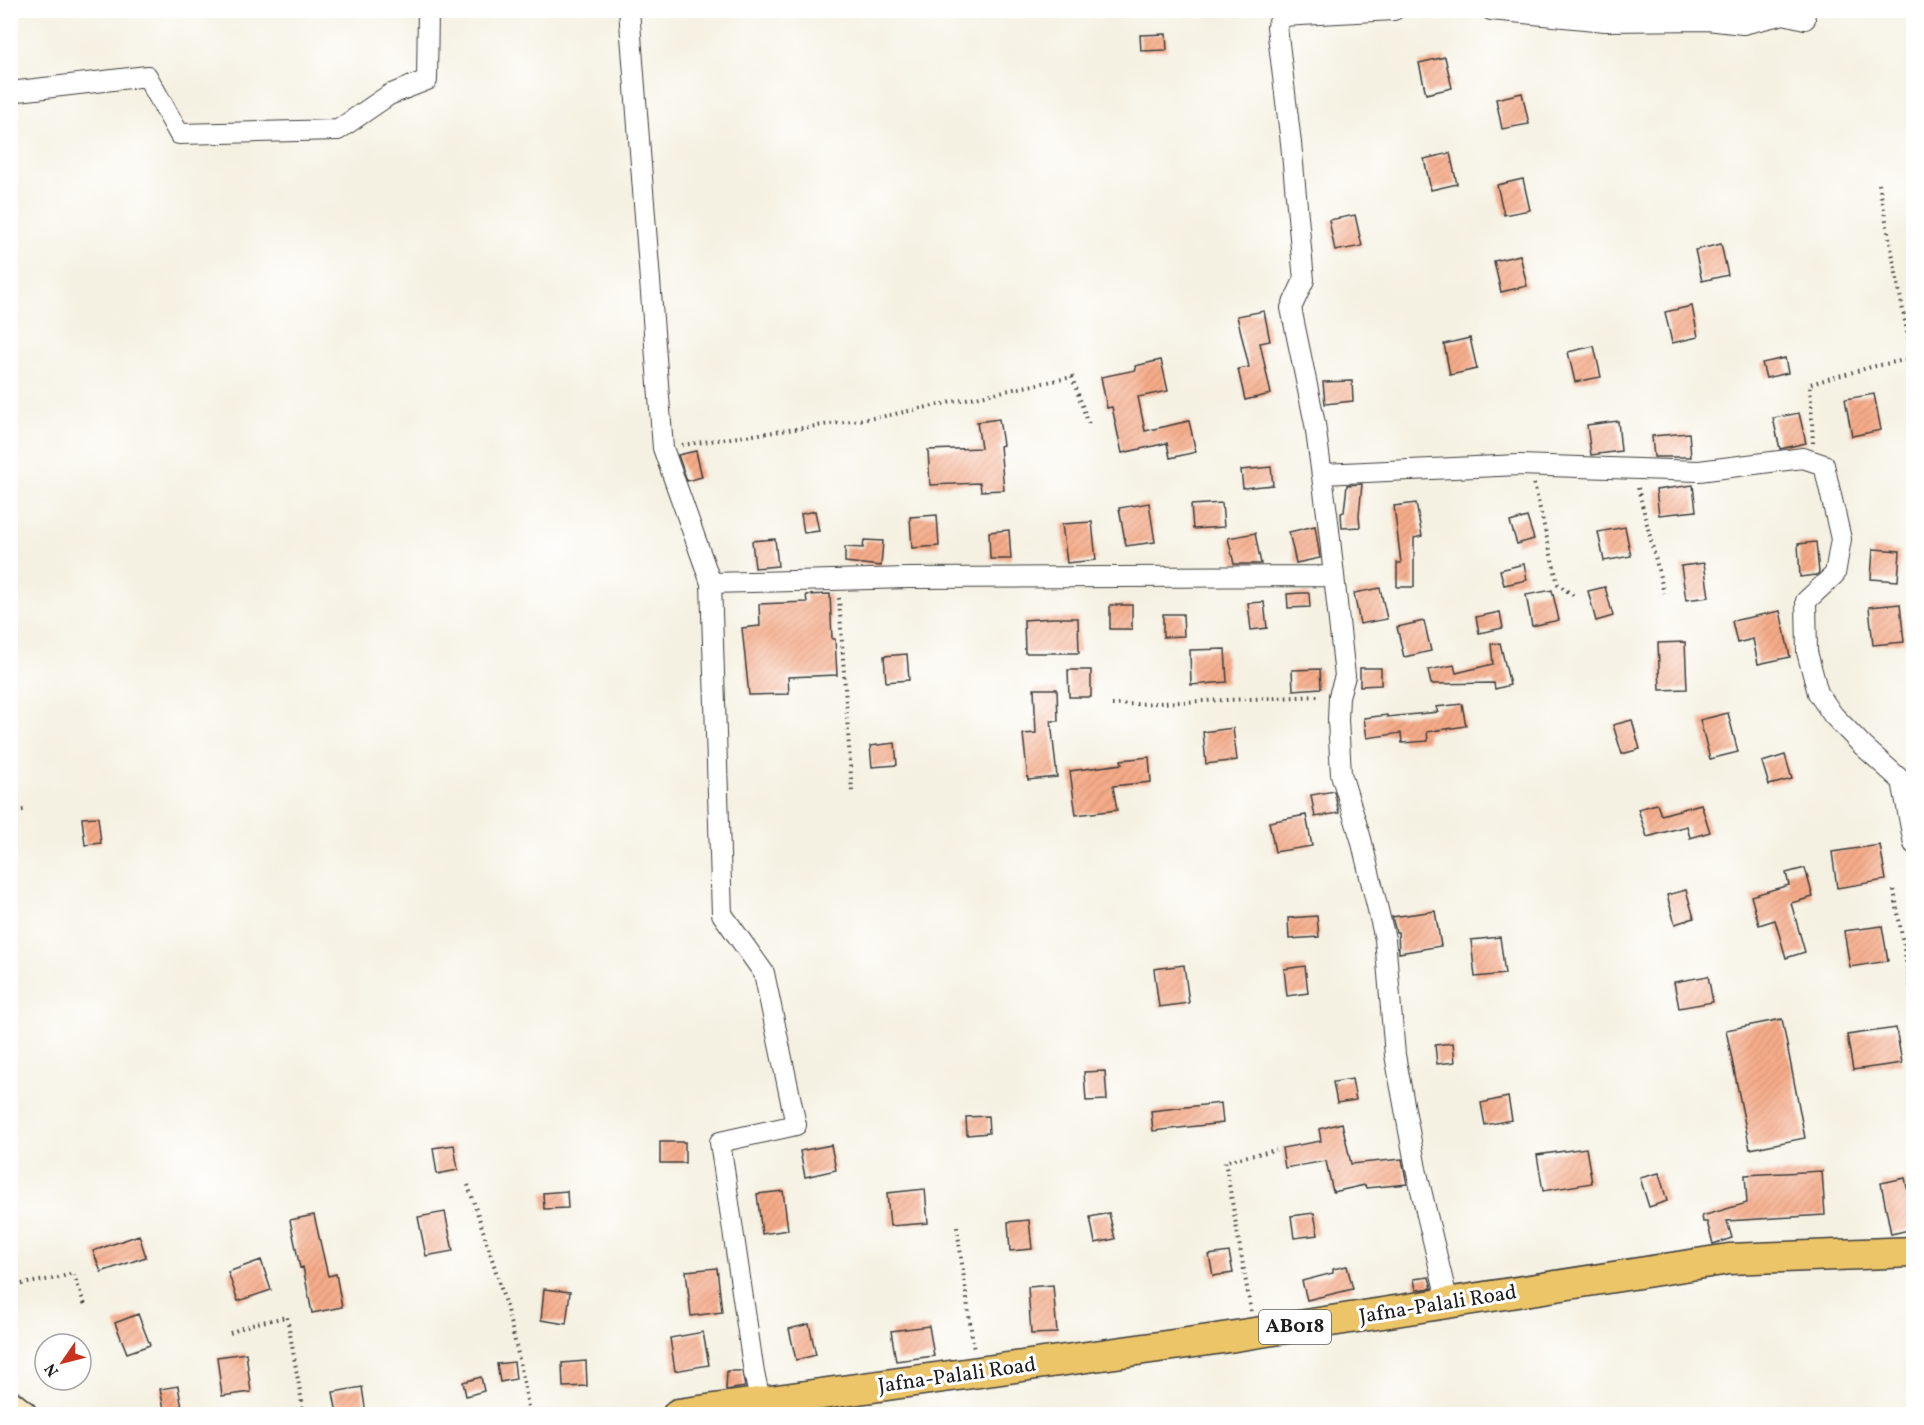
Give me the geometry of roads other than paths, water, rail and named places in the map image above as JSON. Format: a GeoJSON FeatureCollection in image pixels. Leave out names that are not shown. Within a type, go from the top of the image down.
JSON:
{"type":"FeatureCollection","features":[{"type":"Feature","properties":{"kind":"main road","name":"Jafna-Palali Road"},"geometry":{"type":"LineString","coordinates":[[678,1414],[1255,1333],[1730,1259],[1914,1252]]}},
{"type":"Feature","properties":{"kind":"main road"},"geometry":{"type":"LineString","coordinates":[[10,1404],[23,1414]]}},
{"type":"Feature","properties":{"kind":"street"},"geometry":{"type":"LineString","coordinates":[[10,92],[147,76],[179,134],[338,130],[389,95],[427,80],[428,10]]}},
{"type":"Feature","properties":{"kind":"street"},"geometry":{"type":"LineString","coordinates":[[629,10],[663,448],[711,583],[722,914],[764,973],[796,1125],[720,1142],[754,1373],[761,1403]]}},
{"type":"Feature","properties":{"kind":"street"},"geometry":{"type":"LineString","coordinates":[[1394,10],[1282,16],[1277,27],[1304,280],[1291,308],[1315,424],[1345,676],[1339,696],[1338,720],[1341,774],[1361,839],[1385,939],[1395,1055],[1416,1169],[1448,1303]]}},
{"type":"Feature","properties":{"kind":"street"},"geometry":{"type":"LineString","coordinates":[[1491,10],[1532,12],[1605,21],[1707,20],[1743,24],[1784,14],[1805,19]]}},
{"type":"Feature","properties":{"kind":"street"},"geometry":{"type":"LineString","coordinates":[[1322,474],[1529,465],[1699,471],[1803,458],[1824,465],[1841,539],[1835,574],[1806,601],[1807,652],[1818,693],[1833,715],[1902,782],[1914,844]]}},
{"type":"Feature","properties":{"kind":"street"},"geometry":{"type":"LineString","coordinates":[[711,583],[1036,576],[1333,576]]}}]}
